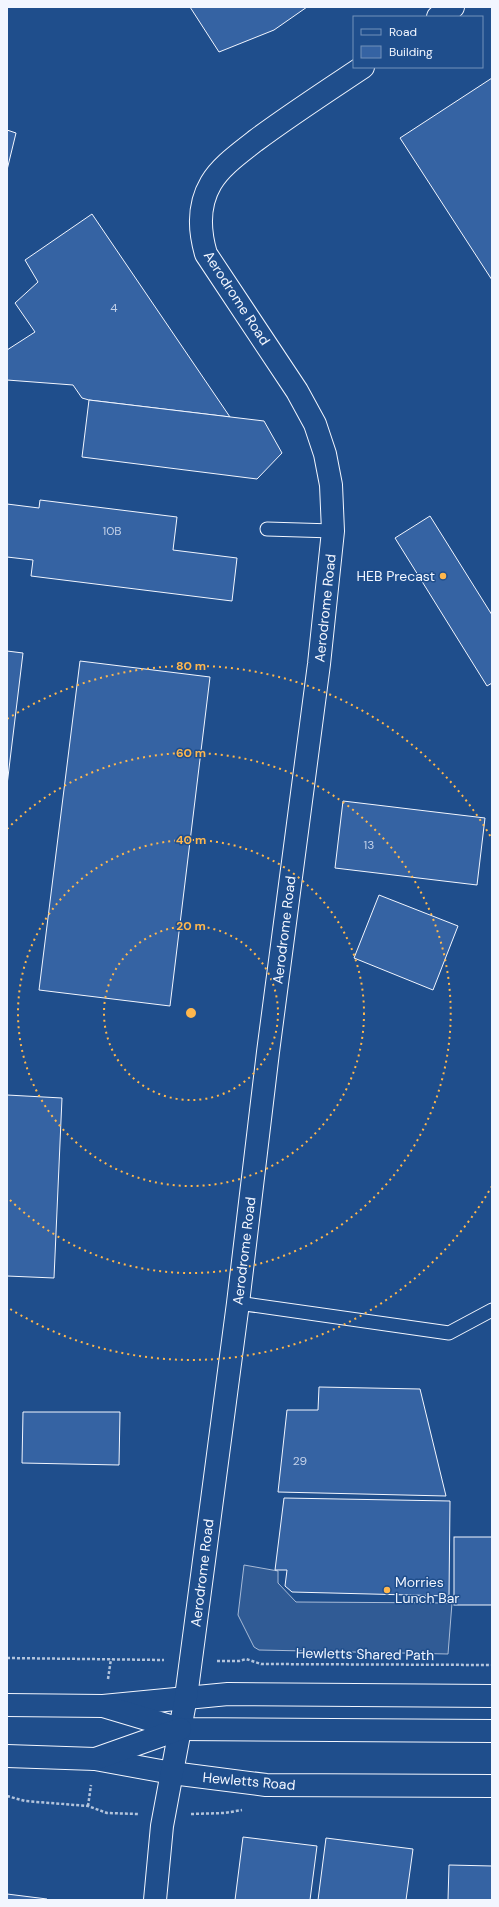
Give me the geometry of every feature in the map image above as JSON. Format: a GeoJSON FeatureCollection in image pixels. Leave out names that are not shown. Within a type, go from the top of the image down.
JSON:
{"type":"FeatureCollection","features":[{"type":"Feature","properties":{"kind":"main road"},"geometry":{"type":"LineString","coordinates":[[439,16],[452,7]]}},
{"type":"Feature","properties":{"kind":"main road","name":"Aerodrome Road"},"geometry":{"type":"LineString","coordinates":[[155,1900],[162,1826],[186,1697],[238,1303],[268,1052],[319,664],[333,531],[331,485],[315,424],[297,390],[206,254],[202,239],[201,212],[203,201],[211,183],[223,168],[242,151],[362,68]]}},
{"type":"Feature","properties":{"kind":"main road"},"geometry":{"type":"LineString","coordinates":[[7,1705],[103,1706],[228,1694],[492,1696]]}},
{"type":"Feature","properties":{"kind":"main road"},"geometry":{"type":"LineString","coordinates":[[103,1706],[180,1730],[492,1731]]}},
{"type":"Feature","properties":{"kind":"main road"},"geometry":{"type":"LineString","coordinates":[[95,1759],[180,1730]]}},
{"type":"Feature","properties":{"kind":"main road","name":"Hewletts Road"},"geometry":{"type":"LineString","coordinates":[[7,1756],[95,1759],[172,1773],[266,1785],[492,1786]]}},
{"type":"Feature","properties":{"kind":"lane"},"geometry":{"type":"LineString","coordinates":[[267,529],[333,531]]}},
{"type":"Feature","properties":{"kind":"lane"},"geometry":{"type":"LineString","coordinates":[[238,1303],[449,1333],[492,1310]]}},
{"type":"Feature","properties":{"kind":"path"},"geometry":{"type":"LineString","coordinates":[[7,1658],[137,1660]]}},
{"type":"Feature","properties":{"kind":"path","name":"Hewletts Shared Path"},"geometry":{"type":"LineString","coordinates":[[239,1661],[246,1659],[261,1664],[492,1666]]}},
{"type":"Feature","properties":{"kind":"path"},"geometry":{"type":"LineString","coordinates":[[7,1796],[25,1801],[88,1806],[107,1813],[117,1814]]}},
{"type":"Feature","properties":{"kind":"shaded area"},"geometry":{"type":"Polygon","coordinates":[[[244,1565],[278,1571],[278,1583],[296,1602],[452,1603],[448,1654],[259,1650],[254,1647],[238,1615],[244,1565]]]}},
{"type":"Feature","properties":{"kind":"building"},"geometry":{"type":"Polygon","coordinates":[[[190,7],[307,7],[274,30],[219,52],[190,7]]]}},
{"type":"Feature","properties":{"kind":"building"},"geometry":{"type":"Polygon","coordinates":[[[492,78],[492,280],[400,138],[492,78]]]}},
{"type":"Feature","properties":{"kind":"building"},"geometry":{"type":"Polygon","coordinates":[[[7,130],[16,133],[7,170],[7,130]]]}},
{"type":"Feature","properties":{"kind":"building"},"geometry":{"type":"Polygon","coordinates":[[[92,214],[230,417],[89,400],[82,398],[73,385],[7,380],[7,350],[35,332],[15,303],[38,282],[25,260],[92,214]]]}},
{"type":"Feature","properties":{"kind":"building"},"geometry":{"type":"Polygon","coordinates":[[[89,400],[264,421],[282,453],[257,479],[82,457],[89,400]]]}},
{"type":"Feature","properties":{"kind":"building"},"geometry":{"type":"Polygon","coordinates":[[[40,500],[177,517],[173,550],[237,558],[232,601],[31,576],[33,560],[7,557],[7,504],[39,508],[40,500]]]}},
{"type":"Feature","properties":{"kind":"building","name":"HEB Precast"},"geometry":{"type":"Polygon","coordinates":[[[430,516],[492,615],[492,683],[487,686],[395,538],[430,516]]]}},
{"type":"Feature","properties":{"kind":"building"},"geometry":{"type":"Polygon","coordinates":[[[7,651],[23,653],[7,785],[7,651]]]}},
{"type":"Feature","properties":{"kind":"building"},"geometry":{"type":"Polygon","coordinates":[[[80,661],[210,677],[170,1006],[39,990],[80,661]]]}},
{"type":"Feature","properties":{"kind":"building"},"geometry":{"type":"Polygon","coordinates":[[[343,801],[485,818],[477,885],[335,868],[343,801]]]}},
{"type":"Feature","properties":{"kind":"building"},"geometry":{"type":"Polygon","coordinates":[[[379,895],[458,926],[433,990],[354,958],[379,895]]]}},
{"type":"Feature","properties":{"kind":"building"},"geometry":{"type":"Polygon","coordinates":[[[7,1095],[62,1098],[54,1278],[7,1276],[7,1095]]]}},
{"type":"Feature","properties":{"kind":"building"},"geometry":{"type":"Polygon","coordinates":[[[319,1387],[420,1389],[446,1496],[278,1492],[287,1410],[318,1410],[319,1387]]]}},
{"type":"Feature","properties":{"kind":"building"},"geometry":{"type":"Polygon","coordinates":[[[23,1412],[120,1412],[119,1465],[22,1463],[23,1412]]]}},
{"type":"Feature","properties":{"kind":"building"},"geometry":{"type":"Polygon","coordinates":[[[284,1498],[450,1501],[449,1596],[292,1592],[285,1586],[287,1570],[275,1570],[284,1498]]]}},
{"type":"Feature","properties":{"kind":"building"},"geometry":{"type":"Polygon","coordinates":[[[454,1537],[492,1537],[492,1605],[454,1605],[454,1537]]]}},
{"type":"Feature","properties":{"kind":"building"},"geometry":{"type":"Polygon","coordinates":[[[243,1837],[317,1846],[310,1900],[235,1900],[243,1837]]]}},
{"type":"Feature","properties":{"kind":"building"},"geometry":{"type":"Polygon","coordinates":[[[326,1838],[413,1849],[406,1900],[318,1900],[326,1838]]]}},
{"type":"Feature","properties":{"kind":"building"},"geometry":{"type":"Polygon","coordinates":[[[449,1865],[492,1866],[492,1900],[448,1900],[449,1865]]]}},
{"type":"Feature","properties":{"kind":"building"},"geometry":{"type":"Polygon","coordinates":[[[7,1894],[47,1899],[47,1900],[7,1900],[7,1894]]]}},
{"type":"Feature","properties":{"kind":"place","name":"HEB Precast"},"geometry":{"type":"Point","coordinates":[443,576]}},
{"type":"Feature","properties":{"kind":"place","name":"Morries Lunch Bar"},"geometry":{"type":"Point","coordinates":[387,1590]}}]}
